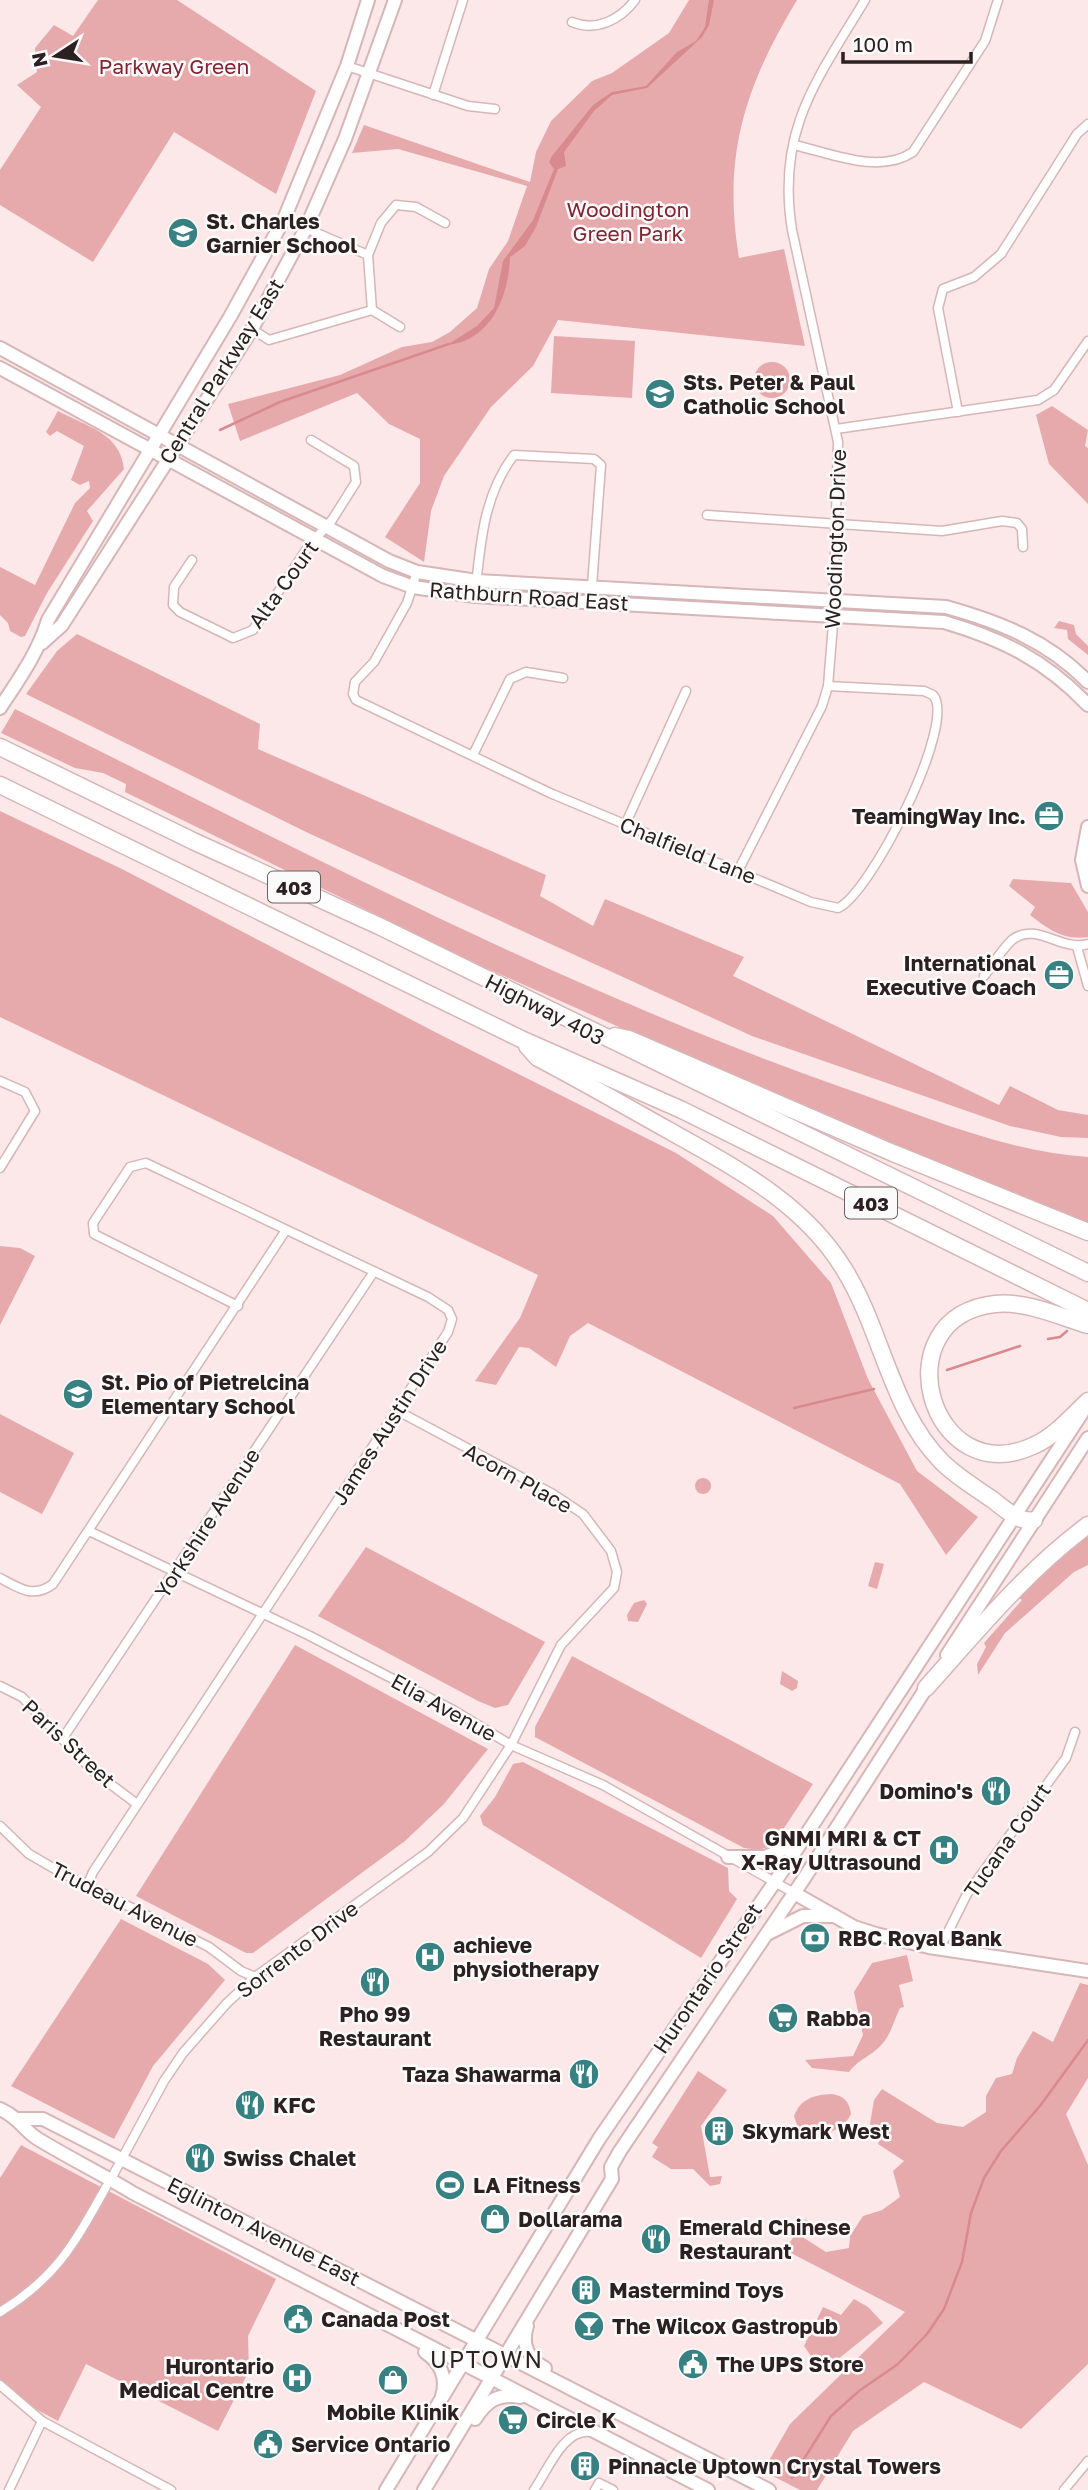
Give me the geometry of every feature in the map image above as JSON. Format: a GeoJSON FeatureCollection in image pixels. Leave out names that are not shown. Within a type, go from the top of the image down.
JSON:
{"type":"FeatureCollection","features":[{"type":"Feature","properties":{"kind":"highway","name":"Highway 403"},"geometry":{"type":"LineString","coordinates":[[0,747],[193,841],[379,926],[586,1030],[1088,1273]]}},
{"type":"Feature","properties":{"kind":"highway","name":"Highway 403"},"geometry":{"type":"LineString","coordinates":[[0,785],[521,1039],[682,1110],[1088,1311]]}},
{"type":"Feature","properties":{"kind":"highway"},"geometry":{"type":"LineString","coordinates":[[586,1030],[629,1039],[1088,1232]]}},
{"type":"Feature","properties":{"kind":"highway"},"geometry":{"type":"LineString","coordinates":[[521,1039],[538,1058],[750,1177],[792,1207],[825,1241],[845,1270],[871,1321],[904,1404],[925,1442],[952,1471],[1016,1516],[1024,1520],[1034,1520]]}},
{"type":"Feature","properties":{"kind":"highway"},"geometry":{"type":"LineString","coordinates":[[1088,1325],[1023,1306],[980,1307],[958,1318],[942,1335],[932,1352],[928,1376],[932,1404],[943,1424],[961,1440],[991,1452],[1013,1452],[1037,1444],[1088,1403]]}},
{"type":"Feature","properties":{"kind":"highway"},"geometry":{"type":"LineString","coordinates":[[926,1689],[1049,1555],[1088,1525]]}},
{"type":"Feature","properties":{"kind":"main road","name":"Central Parkway East"},"geometry":{"type":"LineString","coordinates":[[0,708],[41,643],[48,620],[230,317],[284,219],[347,66],[368,0]]}},
{"type":"Feature","properties":{"kind":"main road","name":"Central Parkway East"},"geometry":{"type":"LineString","coordinates":[[41,643],[62,625],[166,459],[252,329],[306,228],[345,139],[395,0]]}},
{"type":"Feature","properties":{"kind":"main road","name":"Rathburn Road East"},"geometry":{"type":"LineString","coordinates":[[0,348],[325,527],[389,561],[416,572],[477,581],[834,598],[946,607],[998,622],[1042,644],[1088,682]]}},
{"type":"Feature","properties":{"kind":"main road","name":"Rathburn Road East"},"geometry":{"type":"LineString","coordinates":[[0,368],[314,540],[383,576],[413,587],[475,596],[921,618],[991,635],[1070,686],[1088,705]]}},
{"type":"Feature","properties":{"kind":"main road"},"geometry":{"type":"LineString","coordinates":[[1088,827],[1082,860],[1088,886]]}},
{"type":"Feature","properties":{"kind":"main road","name":"Hurontario Street"},"geometry":{"type":"LineString","coordinates":[[386,2490],[599,2139],[773,1882],[1088,1403]]}},
{"type":"Feature","properties":{"kind":"main road","name":"Hurontario Street"},"geometry":{"type":"LineString","coordinates":[[424,2490],[612,2179],[611,2166],[620,2151],[794,1893],[1088,1438]]}},
{"type":"Feature","properties":{"kind":"main road"},"geometry":{"type":"LineString","coordinates":[[728,1857],[765,1857],[800,1841]]}},
{"type":"Feature","properties":{"kind":"main road"},"geometry":{"type":"LineString","coordinates":[[794,1893],[834,1916],[876,1934],[940,1948],[1088,1971]]}},
{"type":"Feature","properties":{"kind":"main road"},"geometry":{"type":"LineString","coordinates":[[767,1934],[803,1916],[834,1916]]}},
{"type":"Feature","properties":{"kind":"main road","name":"Eglinton Avenue East"},"geometry":{"type":"LineString","coordinates":[[0,2109],[19,2119],[35,2137],[109,2183],[701,2488]]}},
{"type":"Feature","properties":{"kind":"main road","name":"Eglinton Avenue East"},"geometry":{"type":"LineString","coordinates":[[19,2119],[43,2119],[578,2392]]}},
{"type":"Feature","properties":{"kind":"main road"},"geometry":{"type":"LineString","coordinates":[[536,2305],[523,2339],[528,2353],[537,2364],[572,2382],[578,2392],[769,2490]]}},
{"type":"Feature","properties":{"kind":"main road"},"geometry":{"type":"LineString","coordinates":[[392,2328],[401,2339],[427,2353],[441,2367],[444,2391],[430,2421]]}},
{"type":"Feature","properties":{"kind":"main road"},"geometry":{"type":"LineString","coordinates":[[460,2429],[473,2423],[481,2410],[494,2399],[508,2395],[534,2401]]}},
{"type":"Feature","properties":{"kind":"street"},"geometry":{"type":"LineString","coordinates":[[433,95],[463,0]]}},
{"type":"Feature","properties":{"kind":"street"},"geometry":{"type":"LineString","coordinates":[[572,22],[584,27],[600,25],[612,20],[635,0]]}},
{"type":"Feature","properties":{"kind":"street","name":"Woodington Drive"},"geometry":{"type":"LineString","coordinates":[[738,871],[822,706],[828,686],[834,614],[836,429],[790,221],[788,196],[794,145],[806,100],[820,70],[865,0]]}},
{"type":"Feature","properties":{"kind":"street"},"geometry":{"type":"LineString","coordinates":[[794,145],[876,163],[901,160],[914,152],[985,41],[998,0]]}},
{"type":"Feature","properties":{"kind":"street"},"geometry":{"type":"LineString","coordinates":[[347,66],[468,106],[495,109]]}},
{"type":"Feature","properties":{"kind":"street"},"geometry":{"type":"LineString","coordinates":[[958,412],[938,308],[939,296],[943,289],[974,277],[1001,254],[1077,134],[1088,124]]}},
{"type":"Feature","properties":{"kind":"street"},"geometry":{"type":"LineString","coordinates":[[372,310],[368,255],[381,223],[396,205],[416,207],[445,223]]}},
{"type":"Feature","properties":{"kind":"street"},"geometry":{"type":"LineString","coordinates":[[284,219],[368,255]]}},
{"type":"Feature","properties":{"kind":"street"},"geometry":{"type":"LineString","coordinates":[[252,329],[269,340],[372,310],[400,327]]}},
{"type":"Feature","properties":{"kind":"street"},"geometry":{"type":"LineString","coordinates":[[836,429],[1038,400],[1054,390],[1088,341]]}},
{"type":"Feature","properties":{"kind":"street","name":"Alta Court"},"geometry":{"type":"LineString","coordinates":[[192,560],[174,587],[173,605],[180,612],[233,638],[253,630],[356,482],[355,466],[312,440]]}},
{"type":"Feature","properties":{"kind":"street"},"geometry":{"type":"LineString","coordinates":[[475,596],[485,516],[503,469],[514,456],[524,455],[594,459],[601,466],[593,586]]}},
{"type":"Feature","properties":{"kind":"street"},"geometry":{"type":"LineString","coordinates":[[707,515],[942,531],[1002,521],[1017,523],[1022,529],[1023,547]]}},
{"type":"Feature","properties":{"kind":"street","name":"Chalfield Lane"},"geometry":{"type":"LineString","coordinates":[[416,572],[407,603],[374,662],[355,682],[353,694],[361,704],[550,793],[828,908],[844,905],[883,852],[911,800],[934,736],[940,708],[938,699],[924,691],[828,686]]}},
{"type":"Feature","properties":{"kind":"street"},"geometry":{"type":"LineString","coordinates":[[473,755],[510,678],[526,672],[563,678]]}},
{"type":"Feature","properties":{"kind":"street"},"geometry":{"type":"LineString","coordinates":[[625,825],[687,691]]}},
{"type":"Feature","properties":{"kind":"street"},"geometry":{"type":"LineString","coordinates":[[984,976],[1011,941],[1025,934],[1041,935],[1077,947],[1088,944]]}},
{"type":"Feature","properties":{"kind":"street"},"geometry":{"type":"LineString","coordinates":[[1077,947],[1088,986]]}},
{"type":"Feature","properties":{"kind":"street"},"geometry":{"type":"LineString","coordinates":[[0,1081],[25,1092],[35,1111],[0,1168]]}},
{"type":"Feature","properties":{"kind":"street","name":"James Austin Drive"},"geometry":{"type":"LineString","coordinates":[[87,1886],[137,1804],[448,1332],[452,1319],[448,1310],[428,1297],[146,1163],[130,1167],[93,1223],[94,1234],[238,1306]]}},
{"type":"Feature","properties":{"kind":"street"},"geometry":{"type":"LineString","coordinates":[[0,1578],[30,1592],[46,1589],[89,1531],[286,1230]]}},
{"type":"Feature","properties":{"kind":"street","name":"Yorkshire Avenue"},"geometry":{"type":"LineString","coordinates":[[63,1738],[373,1273]]}},
{"type":"Feature","properties":{"kind":"street","name":"Acorn Place"},"geometry":{"type":"LineString","coordinates":[[396,1410],[572,1505],[600,1534],[615,1562],[617,1572],[614,1588],[561,1644],[511,1745]]}},
{"type":"Feature","properties":{"kind":"street","name":"Elia Avenue"},"geometry":{"type":"LineString","coordinates":[[89,1531],[453,1710],[511,1745],[603,1786],[794,1893]]}},
{"type":"Feature","properties":{"kind":"street","name":"Paris Street"},"geometry":{"type":"LineString","coordinates":[[0,1686],[22,1698],[93,1771],[137,1804]]}},
{"type":"Feature","properties":{"kind":"street","name":"Tucana Court"},"geometry":{"type":"LineString","coordinates":[[940,1948],[967,1894],[1066,1758],[1075,1732]]}},
{"type":"Feature","properties":{"kind":"street","name":"Sorrento Drive"},"geometry":{"type":"LineString","coordinates":[[0,2312],[30,2294],[61,2263],[183,2053],[227,2003],[255,1977],[444,1838],[472,1807],[511,1745]]}},
{"type":"Feature","properties":{"kind":"street","name":"Trudeau Avenue"},"geometry":{"type":"LineString","coordinates":[[0,1826],[29,1854],[209,1947],[255,1977]]}},
{"type":"Feature","properties":{"kind":"street"},"geometry":{"type":"LineString","coordinates":[[0,2385],[42,2421],[171,2490]]}},
{"type":"Feature","properties":{"kind":"street"},"geometry":{"type":"LineString","coordinates":[[9,2490],[42,2421]]}},
{"type":"Feature","properties":{"kind":"street"},"geometry":{"type":"LineString","coordinates":[[534,2490],[569,2437],[583,2431],[597,2433]]}},
{"type":"Feature","properties":{"kind":"street"},"geometry":{"type":"LineString","coordinates":[[1064,2490],[1088,2461]]}},
{"type":"Feature","properties":{"kind":"street"},"geometry":{"type":"LineString","coordinates":[[595,2490],[599,2483],[613,2490]]}},
{"type":"Feature","properties":{"kind":"green space","name":"Parkway Green"},"geometry":{"type":"Polygon","coordinates":[[[98,0],[177,0],[316,91],[276,194],[174,132],[93,262],[0,205],[0,170],[41,107],[17,85],[37,72],[35,48],[54,25],[73,36],[98,0]]]}},
{"type":"Feature","properties":{"kind":"green space","name":"Woodington Green Park"},"geometry":{"type":"Polygon","coordinates":[[[689,0],[797,0],[764,62],[742,123],[736,154],[734,221],[739,258],[784,249],[805,346],[558,320],[533,366],[491,407],[444,476],[431,511],[424,562],[385,537],[420,483],[420,439],[389,424],[357,393],[240,441],[228,404],[340,375],[402,347],[432,342],[450,332],[477,308],[489,269],[508,241],[527,186],[398,149],[352,153],[364,125],[530,182],[536,152],[551,121],[592,81],[612,73],[669,33],[689,0]]]}},
{"type":"Feature","properties":{"kind":"green space"},"geometry":{"type":"Polygon","coordinates":[[[554,336],[635,341],[632,398],[551,393],[554,336]]]}},
{"type":"Feature","properties":{"kind":"green space"},"geometry":{"type":"Polygon","coordinates":[[[772,362],[785,367],[790,380],[785,393],[772,398],[759,393],[754,380],[759,367],[772,362]]]}},
{"type":"Feature","properties":{"kind":"green space"},"geometry":{"type":"Polygon","coordinates":[[[1052,406],[1088,430],[1085,446],[1088,448],[1088,504],[1049,464],[1036,415],[1052,406]]]}},
{"type":"Feature","properties":{"kind":"green space"},"geometry":{"type":"Polygon","coordinates":[[[58,411],[101,432],[109,439],[121,457],[124,469],[87,511],[93,521],[47,593],[25,636],[21,637],[10,631],[8,623],[0,615],[0,567],[35,585],[75,503],[90,488],[89,481],[80,485],[71,480],[84,446],[57,431],[50,436],[46,432],[58,411]]]}},
{"type":"Feature","properties":{"kind":"green space"},"geometry":{"type":"Polygon","coordinates":[[[1059,621],[1074,625],[1076,634],[1088,646],[1088,655],[1068,639],[1067,630],[1054,628],[1059,621]]]}},
{"type":"Feature","properties":{"kind":"green space"},"geometry":{"type":"Polygon","coordinates":[[[77,634],[260,724],[258,749],[546,875],[540,896],[593,926],[605,899],[744,957],[733,976],[999,1105],[1010,1086],[1058,1110],[1088,1115],[1088,1138],[1061,1137],[1010,1126],[752,1036],[306,832],[26,694],[57,651],[77,634]]]}},
{"type":"Feature","properties":{"kind":"green space"},"geometry":{"type":"Polygon","coordinates":[[[15,709],[320,861],[630,1004],[735,1047],[963,1130],[1025,1147],[1088,1157],[1088,1223],[1064,1217],[741,1081],[479,965],[125,792],[126,784],[103,773],[75,768],[1,733],[15,709]]]}},
{"type":"Feature","properties":{"kind":"green space"},"geometry":{"type":"Polygon","coordinates":[[[0,811],[122,869],[437,1033],[676,1153],[773,1216],[831,1283],[868,1379],[917,1471],[978,1517],[946,1555],[900,1484],[588,1323],[570,1336],[556,1367],[529,1348],[519,1347],[496,1385],[475,1381],[520,1318],[538,1275],[0,1017],[0,811]]]}},
{"type":"Feature","properties":{"kind":"green space"},"geometry":{"type":"Polygon","coordinates":[[[1013,879],[1071,883],[1088,912],[1088,937],[1064,935],[1030,915],[1035,907],[1009,886],[1013,879]]]}},
{"type":"Feature","properties":{"kind":"green space"},"geometry":{"type":"Polygon","coordinates":[[[0,1246],[20,1248],[35,1256],[0,1325],[0,1246]]]}},
{"type":"Feature","properties":{"kind":"green space"},"geometry":{"type":"Polygon","coordinates":[[[0,1414],[74,1453],[42,1514],[0,1492],[0,1414]]]}},
{"type":"Feature","properties":{"kind":"green space"},"geometry":{"type":"Polygon","coordinates":[[[700,1478],[706,1478],[711,1486],[709,1492],[700,1494],[695,1489],[695,1483],[700,1478]]]}},
{"type":"Feature","properties":{"kind":"green space"},"geometry":{"type":"Polygon","coordinates":[[[1088,1534],[1088,1565],[1074,1572],[1005,1633],[978,1675],[977,1664],[986,1647],[984,1643],[1022,1600],[1017,1596],[1088,1534]]]}},
{"type":"Feature","properties":{"kind":"green space"},"geometry":{"type":"Polygon","coordinates":[[[366,1547],[545,1642],[508,1705],[495,1708],[478,1701],[318,1616],[366,1547]]]}},
{"type":"Feature","properties":{"kind":"green space"},"geometry":{"type":"Polygon","coordinates":[[[875,1562],[884,1564],[877,1589],[868,1586],[875,1562]]]}},
{"type":"Feature","properties":{"kind":"green space"},"geometry":{"type":"Polygon","coordinates":[[[644,1600],[647,1604],[638,1622],[628,1621],[627,1615],[634,1603],[644,1600]]]}},
{"type":"Feature","properties":{"kind":"green space"},"geometry":{"type":"Polygon","coordinates":[[[295,1645],[488,1749],[444,1804],[405,1841],[253,1953],[246,1953],[136,1896],[295,1645]]]}},
{"type":"Feature","properties":{"kind":"green space"},"geometry":{"type":"Polygon","coordinates":[[[572,1656],[813,1784],[773,1845],[759,1850],[744,1848],[535,1737],[535,1727],[572,1656]]]}},
{"type":"Feature","properties":{"kind":"green space"},"geometry":{"type":"Polygon","coordinates":[[[782,1671],[798,1681],[797,1688],[792,1691],[780,1684],[782,1671]]]}},
{"type":"Feature","properties":{"kind":"green space"},"geometry":{"type":"Polygon","coordinates":[[[523,1762],[728,1868],[729,1891],[737,1899],[701,1958],[483,1825],[480,1816],[495,1797],[513,1764],[523,1762]]]}},
{"type":"Feature","properties":{"kind":"green space"},"geometry":{"type":"Polygon","coordinates":[[[121,1919],[208,1964],[225,1980],[153,2066],[114,2139],[11,2086],[121,1919]]]}},
{"type":"Feature","properties":{"kind":"green space"},"geometry":{"type":"Polygon","coordinates":[[[907,1955],[913,1981],[899,1985],[904,2007],[900,2008],[883,2043],[849,2072],[812,2068],[805,2060],[853,2056],[863,2035],[854,1992],[872,1963],[907,1955]]]}},
{"type":"Feature","properties":{"kind":"green space"},"geometry":{"type":"Polygon","coordinates":[[[1080,1983],[1088,1985],[1088,2078],[1066,2114],[1088,2165],[1088,2364],[1021,2429],[924,2382],[853,2431],[817,2490],[800,2490],[763,2471],[790,2424],[905,2312],[785,2250],[805,2219],[812,2223],[804,2238],[826,2252],[849,2248],[850,2236],[863,2216],[882,2210],[900,2197],[893,2171],[904,2161],[878,2144],[883,2133],[870,2124],[874,2100],[882,2089],[937,2123],[963,2127],[986,2112],[986,2096],[996,2078],[1012,2074],[1017,2058],[1033,2031],[1053,2042],[1080,1983]]]}},
{"type":"Feature","properties":{"kind":"green space"},"geometry":{"type":"Polygon","coordinates":[[[698,2071],[727,2090],[701,2126],[710,2177],[722,2176],[720,2184],[710,2186],[693,2169],[671,2169],[652,2157],[658,2147],[652,2143],[698,2071]]]}},
{"type":"Feature","properties":{"kind":"green space"},"geometry":{"type":"Polygon","coordinates":[[[832,2094],[843,2098],[849,2106],[851,2114],[842,2126],[821,2133],[798,2128],[794,2116],[804,2101],[832,2094]]]}},
{"type":"Feature","properties":{"kind":"green space"},"geometry":{"type":"Polygon","coordinates":[[[21,2145],[276,2279],[248,2336],[249,2371],[218,2431],[86,2364],[58,2421],[0,2390],[0,2178],[21,2145]]]}},
{"type":"Feature","properties":{"kind":"green space"},"geometry":{"type":"Polygon","coordinates":[[[854,2299],[868,2307],[883,2323],[822,2372],[804,2346],[823,2307],[841,2315],[854,2299]]]}},
{"type":"Feature","properties":{"kind":"shaded area"},"geometry":{"type":"Polygon","coordinates":[[[709,0],[714,0],[709,25],[702,37],[647,88],[612,95],[594,111],[564,152],[566,166],[558,169],[536,227],[525,246],[510,257],[506,287],[495,314],[475,335],[462,342],[447,345],[477,326],[494,308],[503,261],[533,220],[554,169],[549,162],[552,156],[593,105],[612,92],[646,86],[677,52],[696,41],[705,27],[709,0]]]}},
{"type":"Feature","properties":{"kind":"waterway"},"geometry":{"type":"LineString","coordinates":[[220,430],[280,402],[449,344]]}},
{"type":"Feature","properties":{"kind":"waterway"},"geometry":{"type":"LineString","coordinates":[[1048,1339],[1060,1337],[1067,1331]]}},
{"type":"Feature","properties":{"kind":"waterway"},"geometry":{"type":"LineString","coordinates":[[947,1370],[1020,1346]]}},
{"type":"Feature","properties":{"kind":"waterway"},"geometry":{"type":"LineString","coordinates":[[794,1408],[874,1389]]}},
{"type":"Feature","properties":{"kind":"waterway"},"geometry":{"type":"LineString","coordinates":[[792,2478],[831,2416],[859,2391],[898,2364],[927,2334],[944,2309],[962,2262],[971,2213],[984,2178],[1001,2151],[1040,2106],[1088,2040]]}},
{"type":"Feature","properties":{"kind":"place","name":"St. Charles Garnier School"},"geometry":{"type":"Point","coordinates":[183,233]}},
{"type":"Feature","properties":{"kind":"place","name":"Sts. Peter & Paul Catholic School"},"geometry":{"type":"Point","coordinates":[660,394]}},
{"type":"Feature","properties":{"kind":"place","name":"TeamingWay Inc."},"geometry":{"type":"Point","coordinates":[1049,816]}},
{"type":"Feature","properties":{"kind":"place","name":"International Executive Coach"},"geometry":{"type":"Point","coordinates":[1059,975]}},
{"type":"Feature","properties":{"kind":"place","name":"St. Pio of Pietrelcina Elementary School"},"geometry":{"type":"Point","coordinates":[78,1394]}},
{"type":"Feature","properties":{"kind":"place","name":"Domino's"},"geometry":{"type":"Point","coordinates":[996,1791]}},
{"type":"Feature","properties":{"kind":"place","name":"GNMI MRI & CT X-Ray Ultrasound"},"geometry":{"type":"Point","coordinates":[944,1850]}},
{"type":"Feature","properties":{"kind":"place","name":"RBC Royal Bank"},"geometry":{"type":"Point","coordinates":[815,1938]}},
{"type":"Feature","properties":{"kind":"place","name":"achieve physiotherapy"},"geometry":{"type":"Point","coordinates":[430,1957]}},
{"type":"Feature","properties":{"kind":"place","name":"Pho 99 Restaurant"},"geometry":{"type":"Point","coordinates":[375,1982]}},
{"type":"Feature","properties":{"kind":"place","name":"Rabba"},"geometry":{"type":"Point","coordinates":[783,2018]}},
{"type":"Feature","properties":{"kind":"place","name":"Taza Shawarma"},"geometry":{"type":"Point","coordinates":[584,2074]}},
{"type":"Feature","properties":{"kind":"place","name":"KFC"},"geometry":{"type":"Point","coordinates":[250,2105]}},
{"type":"Feature","properties":{"kind":"place","name":"Skymark West"},"geometry":{"type":"Point","coordinates":[719,2131]}},
{"type":"Feature","properties":{"kind":"place","name":"Swiss Chalet"},"geometry":{"type":"Point","coordinates":[200,2158]}},
{"type":"Feature","properties":{"kind":"place","name":"LA Fitness"},"geometry":{"type":"Point","coordinates":[450,2185]}},
{"type":"Feature","properties":{"kind":"place","name":"Dollarama"},"geometry":{"type":"Point","coordinates":[495,2219]}},
{"type":"Feature","properties":{"kind":"place","name":"Emerald Chinese Restaurant"},"geometry":{"type":"Point","coordinates":[656,2239]}},
{"type":"Feature","properties":{"kind":"place","name":"Mastermind Toys"},"geometry":{"type":"Point","coordinates":[586,2290]}},
{"type":"Feature","properties":{"kind":"place","name":"Canada Post"},"geometry":{"type":"Point","coordinates":[298,2319]}},
{"type":"Feature","properties":{"kind":"place","name":"The Wilcox Gastropub"},"geometry":{"type":"Point","coordinates":[589,2326]}},
{"type":"Feature","properties":{"kind":"place","name":"The UPS Store"},"geometry":{"type":"Point","coordinates":[693,2364]}},
{"type":"Feature","properties":{"kind":"place","name":"Hurontario Medical Centre"},"geometry":{"type":"Point","coordinates":[297,2378]}},
{"type":"Feature","properties":{"kind":"place","name":"Mobile Klinik"},"geometry":{"type":"Point","coordinates":[393,2380]}},
{"type":"Feature","properties":{"kind":"place","name":"Circle K"},"geometry":{"type":"Point","coordinates":[513,2420]}},
{"type":"Feature","properties":{"kind":"place","name":"Service Ontario"},"geometry":{"type":"Point","coordinates":[268,2444]}},
{"type":"Feature","properties":{"kind":"place","name":"Pinnacle Uptown Crystal Towers"},"geometry":{"type":"Point","coordinates":[585,2466]}},
{"type":"Feature","properties":{"kind":"district","name":"UPTOWN"},"geometry":{"type":"Point","coordinates":[487,2359]}}]}
